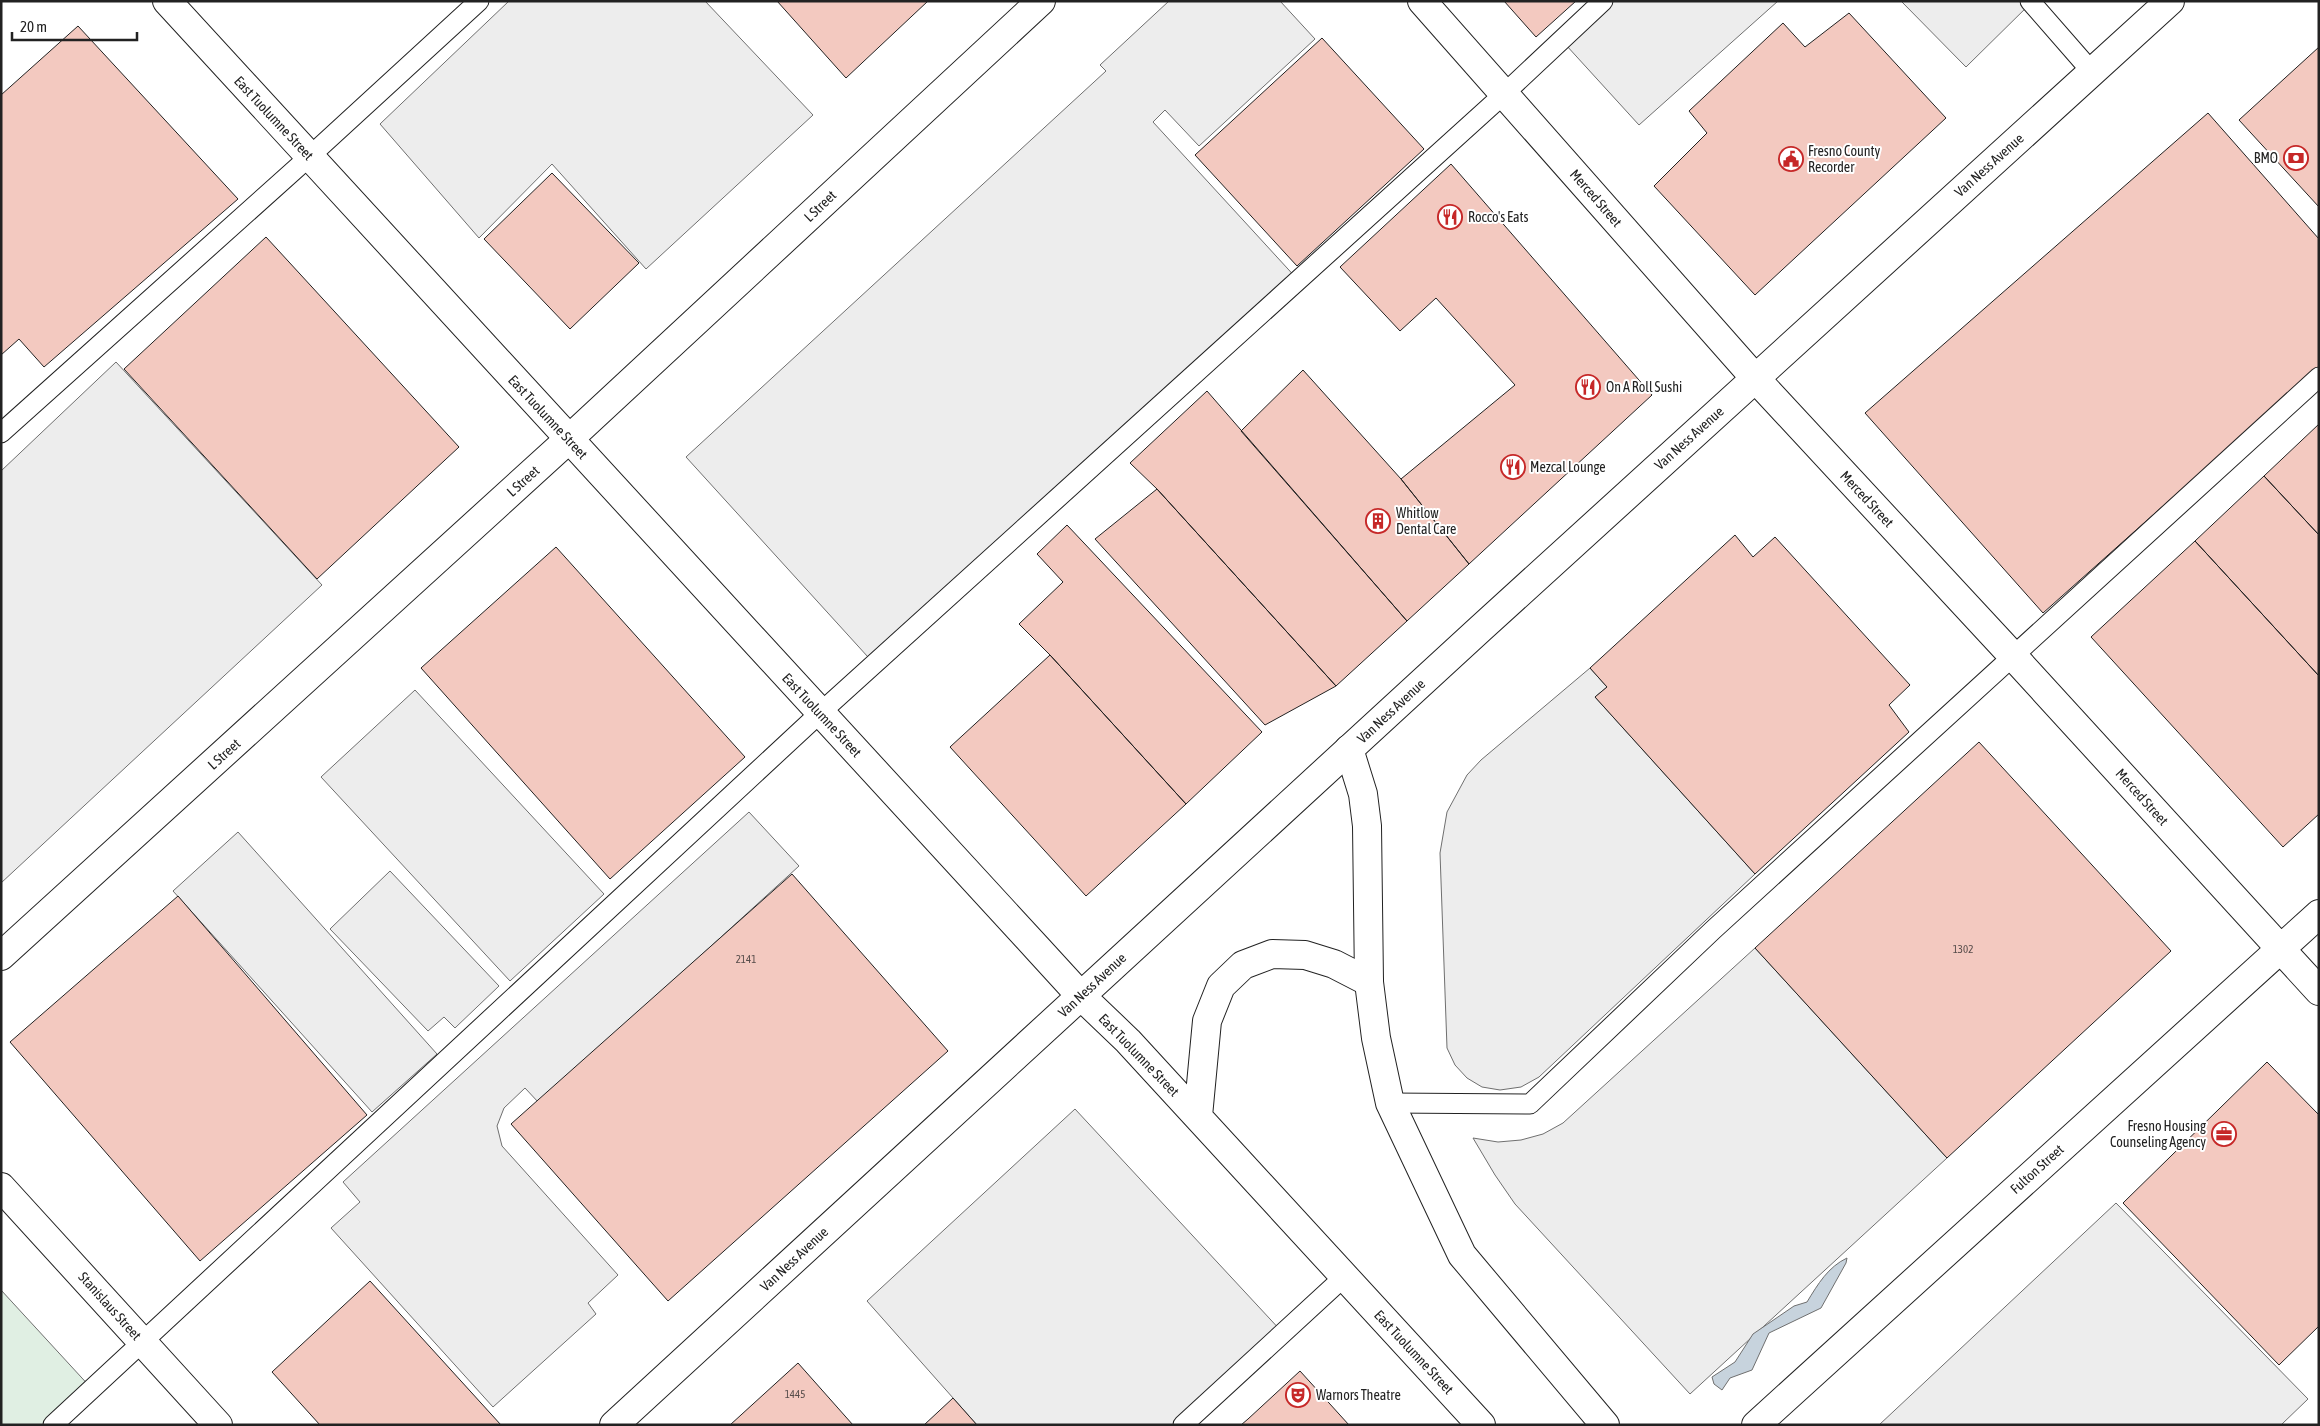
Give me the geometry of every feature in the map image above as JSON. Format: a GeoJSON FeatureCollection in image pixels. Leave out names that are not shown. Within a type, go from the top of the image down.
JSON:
{"type":"FeatureCollection","features":[{"type":"Feature","properties":{"kind":"main road","name":"East Tuolumne Street"},"geometry":{"type":"LineString","coordinates":[[167,1],[1080,996],[1128,1041],[1481,1425]]}},
{"type":"Feature","properties":{"kind":"main road","name":"L Street"},"geometry":{"type":"LineString","coordinates":[[1,956],[569,439],[1041,1]]}},
{"type":"Feature","properties":{"kind":"main road","name":"Merced Street"},"geometry":{"type":"LineString","coordinates":[[1422,1],[1755,378],[2012,655],[2319,991]]}},
{"type":"Feature","properties":{"kind":"main road","name":"Van Ness Avenue"},"geometry":{"type":"LineString","coordinates":[[614,1425],[1349,749],[2170,1]]}},
{"type":"Feature","properties":{"kind":"main road"},"geometry":{"type":"LineString","coordinates":[[1349,749],[1362,794],[1366,826],[1369,982],[1376,1038],[1390,1103],[1462,1255],[1605,1425]]}},
{"type":"Feature","properties":{"kind":"main road","name":"Fulton Street"},"geometry":{"type":"LineString","coordinates":[[1756,1425],[2319,914]]}},
{"type":"Feature","properties":{"kind":"main road"},"geometry":{"type":"LineString","coordinates":[[1198,1116],[1207,1021],[1221,986],[1243,965],[1272,954],[1305,955],[1334,964],[1369,982]]}},
{"type":"Feature","properties":{"kind":"main road","name":"Stanislaus Street"},"geometry":{"type":"LineString","coordinates":[[1,1187],[218,1425]]}},
{"type":"Feature","properties":{"kind":"lane"},"geometry":{"type":"LineString","coordinates":[[1,434],[479,1]]}},
{"type":"Feature","properties":{"kind":"lane"},"geometry":{"type":"LineString","coordinates":[[53,1425],[820,713],[1504,94],[1603,1]]}},
{"type":"Feature","properties":{"kind":"lane"},"geometry":{"type":"LineString","coordinates":[[2030,1],[2092,72]]}},
{"type":"Feature","properties":{"kind":"lane"},"geometry":{"type":"LineString","coordinates":[[1390,1103],[1530,1104],[1713,930],[2012,655],[2319,377]]}},
{"type":"Feature","properties":{"kind":"lane"},"geometry":{"type":"LineString","coordinates":[[1183,1425],[1345,1276]]}},
{"type":"Feature","properties":{"kind":"green space"},"geometry":{"type":"Polygon","coordinates":[[[1,1290],[93,1390],[55,1425],[1,1425],[1,1290]]]}},
{"type":"Feature","properties":{"kind":"shaded area"},"geometry":{"type":"Polygon","coordinates":[[[509,1],[705,1],[813,115],[646,269],[552,164],[479,238],[380,124],[509,1]]]}},
{"type":"Feature","properties":{"kind":"shaded area"},"geometry":{"type":"Polygon","coordinates":[[[1169,1],[1280,1],[1315,39],[1199,146],[1165,110],[1153,122],[1299,281],[878,668],[686,457],[1106,71],[1100,65],[1169,1]]]}},
{"type":"Feature","properties":{"kind":"shaded area"},"geometry":{"type":"Polygon","coordinates":[[[1614,1],[1778,1],[1639,125],[1566,45],[1614,1]]]}},
{"type":"Feature","properties":{"kind":"shaded area"},"geometry":{"type":"Polygon","coordinates":[[[1901,1],[2033,1],[1966,67],[1901,1]]]}},
{"type":"Feature","properties":{"kind":"shaded area"},"geometry":{"type":"Polygon","coordinates":[[[116,362],[322,585],[1,883],[1,471],[116,362]]]}},
{"type":"Feature","properties":{"kind":"shaded area"},"geometry":{"type":"Polygon","coordinates":[[[1590,668],[1607,687],[1595,697],[1755,874],[1539,1077],[1521,1087],[1500,1090],[1482,1087],[1467,1078],[1455,1065],[1447,1048],[1440,853],[1447,812],[1467,775],[1481,760],[1590,668]]]}},
{"type":"Feature","properties":{"kind":"shaded area"},"geometry":{"type":"Polygon","coordinates":[[[415,690],[604,894],[510,981],[321,777],[415,690]]]}},
{"type":"Feature","properties":{"kind":"shaded area"},"geometry":{"type":"Polygon","coordinates":[[[749,812],[799,866],[539,1103],[525,1088],[504,1108],[497,1126],[502,1146],[618,1275],[588,1303],[596,1314],[493,1407],[331,1228],[360,1202],[343,1182],[749,812]]]}},
{"type":"Feature","properties":{"kind":"shaded area"},"geometry":{"type":"Polygon","coordinates":[[[238,832],[437,1054],[372,1112],[173,891],[238,832]]]}},
{"type":"Feature","properties":{"kind":"shaded area"},"geometry":{"type":"Polygon","coordinates":[[[390,871],[499,986],[455,1028],[444,1017],[428,1031],[330,929],[390,871]]]}},
{"type":"Feature","properties":{"kind":"shaded area"},"geometry":{"type":"Polygon","coordinates":[[[1755,948],[1947,1158],[1690,1394],[1515,1204],[1473,1138],[1498,1142],[1521,1140],[1543,1134],[1563,1123],[1755,948]]]}},
{"type":"Feature","properties":{"kind":"shaded area"},"geometry":{"type":"Polygon","coordinates":[[[1075,1109],[1283,1333],[1179,1425],[977,1425],[867,1301],[1075,1109]]]}},
{"type":"Feature","properties":{"kind":"shaded area"},"geometry":{"type":"Polygon","coordinates":[[[2116,1203],[2308,1399],[2281,1425],[1879,1425],[2116,1203]]]}},
{"type":"Feature","properties":{"kind":"shaded area"},"geometry":{"type":"Polygon","coordinates":[[[1847,1258],[1821,1308],[1769,1333],[1752,1370],[1730,1378],[1722,1390],[1714,1384],[1712,1377],[1735,1362],[1753,1334],[1794,1306],[1807,1302],[1829,1271],[1847,1258]]]}},
{"type":"Feature","properties":{"kind":"building"},"geometry":{"type":"Polygon","coordinates":[[[777,1],[928,1],[846,78],[777,1]]]}},
{"type":"Feature","properties":{"kind":"building"},"geometry":{"type":"Polygon","coordinates":[[[1504,1],[1576,1],[1536,37],[1504,1]]]}},
{"type":"Feature","properties":{"kind":"building","name":"Fresno County Recorder"},"geometry":{"type":"Polygon","coordinates":[[[1849,13],[1946,118],[1755,295],[1654,186],[1707,133],[1689,111],[1783,23],[1805,47],[1849,13]]]}},
{"type":"Feature","properties":{"kind":"building"},"geometry":{"type":"Polygon","coordinates":[[[78,26],[238,199],[44,367],[19,339],[1,355],[1,95],[78,26]]]}},
{"type":"Feature","properties":{"kind":"building"},"geometry":{"type":"Polygon","coordinates":[[[1322,38],[1424,149],[1297,266],[1195,155],[1322,38]]]}},
{"type":"Feature","properties":{"kind":"building","name":"BMO"},"geometry":{"type":"Polygon","coordinates":[[[2319,47],[2319,207],[2239,120],[2319,47]]]}},
{"type":"Feature","properties":{"kind":"building"},"geometry":{"type":"Polygon","coordinates":[[[2208,113],[2319,239],[2319,367],[2043,613],[1865,413],[2208,113]]]}},
{"type":"Feature","properties":{"kind":"building"},"geometry":{"type":"Polygon","coordinates":[[[1451,164],[1652,395],[1469,564],[1401,479],[1515,385],[1436,298],[1400,331],[1340,267],[1451,164]]]}},
{"type":"Feature","properties":{"kind":"building"},"geometry":{"type":"Polygon","coordinates":[[[552,173],[639,263],[570,329],[484,239],[552,173]]]}},
{"type":"Feature","properties":{"kind":"building"},"geometry":{"type":"Polygon","coordinates":[[[266,237],[459,447],[317,579],[124,369],[266,237]]]}},
{"type":"Feature","properties":{"kind":"building","name":"Whitlow Dental Care"},"geometry":{"type":"Polygon","coordinates":[[[1303,370],[1401,479],[1469,564],[1407,621],[1241,431],[1303,370]]]}},
{"type":"Feature","properties":{"kind":"building"},"geometry":{"type":"Polygon","coordinates":[[[1207,391],[1407,621],[1336,686],[1157,489],[1130,463],[1207,391]]]}},
{"type":"Feature","properties":{"kind":"building"},"geometry":{"type":"Polygon","coordinates":[[[2319,424],[2319,535],[2264,476],[2319,424]]]}},
{"type":"Feature","properties":{"kind":"building"},"geometry":{"type":"Polygon","coordinates":[[[2264,476],[2319,535],[2319,676],[2195,541],[2264,476]]]}},
{"type":"Feature","properties":{"kind":"building"},"geometry":{"type":"Polygon","coordinates":[[[1157,489],[1336,686],[1265,725],[1095,539],[1157,489]]]}},
{"type":"Feature","properties":{"kind":"building"},"geometry":{"type":"Polygon","coordinates":[[[1067,525],[1262,732],[1186,804],[1050,655],[1019,624],[1063,582],[1037,554],[1067,525]]]}},
{"type":"Feature","properties":{"kind":"building"},"geometry":{"type":"Polygon","coordinates":[[[1735,535],[1753,557],[1775,537],[1910,685],[1889,705],[1909,732],[1755,874],[1595,697],[1607,687],[1590,668],[1735,535]]]}},
{"type":"Feature","properties":{"kind":"building"},"geometry":{"type":"Polygon","coordinates":[[[2195,541],[2319,676],[2319,814],[2283,847],[2091,637],[2195,541]]]}},
{"type":"Feature","properties":{"kind":"building"},"geometry":{"type":"Polygon","coordinates":[[[556,547],[745,757],[610,879],[421,668],[556,547]]]}},
{"type":"Feature","properties":{"kind":"building"},"geometry":{"type":"Polygon","coordinates":[[[1050,655],[1186,804],[1086,896],[950,747],[1050,655]]]}},
{"type":"Feature","properties":{"kind":"building"},"geometry":{"type":"Polygon","coordinates":[[[1979,742],[2171,951],[1947,1158],[1755,948],[1979,742]]]}},
{"type":"Feature","properties":{"kind":"building"},"geometry":{"type":"Polygon","coordinates":[[[792,874],[948,1051],[668,1301],[511,1124],[792,874]]]}},
{"type":"Feature","properties":{"kind":"building"},"geometry":{"type":"Polygon","coordinates":[[[178,896],[367,1115],[200,1261],[10,1042],[178,896]]]}},
{"type":"Feature","properties":{"kind":"building"},"geometry":{"type":"Polygon","coordinates":[[[2267,1062],[2319,1115],[2319,1326],[2279,1365],[2123,1203],[2267,1062]]]}},
{"type":"Feature","properties":{"kind":"building"},"geometry":{"type":"Polygon","coordinates":[[[370,1281],[501,1425],[320,1425],[272,1372],[370,1281]]]}},
{"type":"Feature","properties":{"kind":"building"},"geometry":{"type":"Polygon","coordinates":[[[798,1363],[853,1425],[730,1425],[798,1363]]]}},
{"type":"Feature","properties":{"kind":"building","name":"Warnors Theatre"},"geometry":{"type":"Polygon","coordinates":[[[1300,1371],[1349,1425],[1241,1425],[1248,1419],[1300,1371]]]}},
{"type":"Feature","properties":{"kind":"building"},"geometry":{"type":"Polygon","coordinates":[[[953,1398],[977,1425],[924,1425],[953,1398]]]}},
{"type":"Feature","properties":{"kind":"place","name":"BMO"},"geometry":{"type":"Point","coordinates":[2296,158]}},
{"type":"Feature","properties":{"kind":"place","name":"Fresno County Recorder"},"geometry":{"type":"Point","coordinates":[1791,159]}},
{"type":"Feature","properties":{"kind":"place","name":"Rocco's Eats"},"geometry":{"type":"Point","coordinates":[1450,217]}},
{"type":"Feature","properties":{"kind":"place","name":"On A Roll Sushi"},"geometry":{"type":"Point","coordinates":[1588,387]}},
{"type":"Feature","properties":{"kind":"place","name":"Mezcal Lounge"},"geometry":{"type":"Point","coordinates":[1513,467]}},
{"type":"Feature","properties":{"kind":"place","name":"Whitlow Dental Care"},"geometry":{"type":"Point","coordinates":[1378,521]}},
{"type":"Feature","properties":{"kind":"place","name":"Fresno Housing Counseling Agency"},"geometry":{"type":"Point","coordinates":[2224,1134]}},
{"type":"Feature","properties":{"kind":"place","name":"Warnors Theatre"},"geometry":{"type":"Point","coordinates":[1298,1395]}}]}
